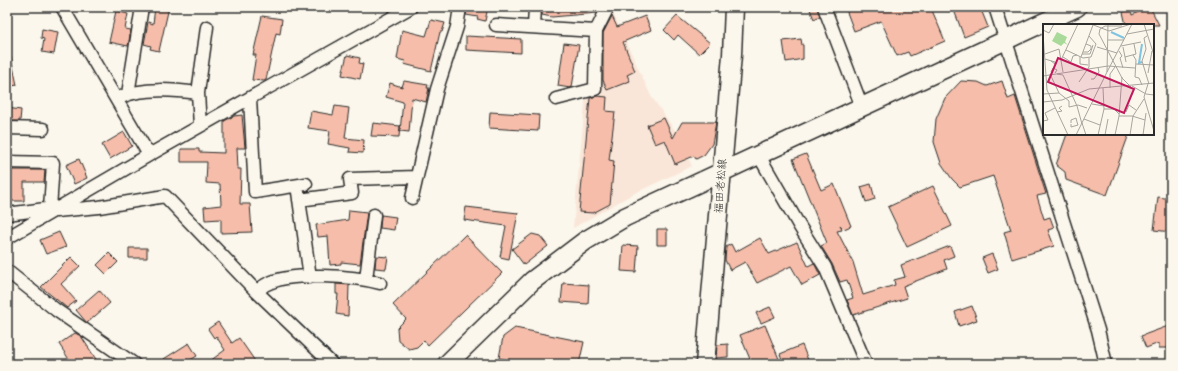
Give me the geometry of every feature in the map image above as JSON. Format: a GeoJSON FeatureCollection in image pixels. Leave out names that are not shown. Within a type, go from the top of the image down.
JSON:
{"type":"FeatureCollection","features":[{"type":"Feature","properties":{"kind":"street"},"geometry":{"type":"LineString","coordinates":[[62,7],[149,155]]}},
{"type":"Feature","properties":{"kind":"street"},"geometry":{"type":"LineString","coordinates":[[128,94],[142,7]]}},
{"type":"Feature","properties":{"kind":"street"},"geometry":{"type":"LineString","coordinates":[[7,238],[56,208],[411,7]]}},
{"type":"Feature","properties":{"kind":"street"},"geometry":{"type":"LineString","coordinates":[[412,198],[437,89],[457,27],[460,7]]}},
{"type":"Feature","properties":{"kind":"street"},"geometry":{"type":"LineString","coordinates":[[534,27],[536,7]]}},
{"type":"Feature","properties":{"kind":"street"},"geometry":{"type":"LineString","coordinates":[[556,99],[595,89],[596,31],[608,7]]}},
{"type":"Feature","properties":{"kind":"street","name":"福田老松線"},"geometry":{"type":"LineString","coordinates":[[705,364],[734,7]]}},
{"type":"Feature","properties":{"kind":"street"},"geometry":{"type":"LineString","coordinates":[[824,7],[862,107]]}},
{"type":"Feature","properties":{"kind":"street"},"geometry":{"type":"LineString","coordinates":[[995,7],[1098,330],[1106,364]]}},
{"type":"Feature","properties":{"kind":"street"},"geometry":{"type":"LineString","coordinates":[[447,364],[532,281],[585,240],[625,217],[721,171],[1077,7]]}},
{"type":"Feature","properties":{"kind":"street"},"geometry":{"type":"LineString","coordinates":[[496,24],[596,31]]}},
{"type":"Feature","properties":{"kind":"street"},"geometry":{"type":"LineString","coordinates":[[200,126],[198,93],[207,27]]}},
{"type":"Feature","properties":{"kind":"street"},"geometry":{"type":"LineString","coordinates":[[116,99],[128,94],[173,90],[198,93]]}},
{"type":"Feature","properties":{"kind":"street"},"geometry":{"type":"LineString","coordinates":[[250,98],[255,192],[302,185],[299,200],[310,277]]}},
{"type":"Feature","properties":{"kind":"street"},"geometry":{"type":"LineString","coordinates":[[7,128],[43,129]]}},
{"type":"Feature","properties":{"kind":"street"},"geometry":{"type":"LineString","coordinates":[[758,154],[825,267],[866,364]]}},
{"type":"Feature","properties":{"kind":"street"},"geometry":{"type":"LineString","coordinates":[[7,162],[53,163],[56,208]]}},
{"type":"Feature","properties":{"kind":"street"},"geometry":{"type":"LineString","coordinates":[[299,200],[352,192],[350,179],[417,176]]}},
{"type":"Feature","properties":{"kind":"street"},"geometry":{"type":"LineString","coordinates":[[7,214],[56,208],[99,207],[165,196],[258,292],[332,364]]}},
{"type":"Feature","properties":{"kind":"street"},"geometry":{"type":"LineString","coordinates":[[366,279],[374,215]]}},
{"type":"Feature","properties":{"kind":"street"},"geometry":{"type":"LineString","coordinates":[[7,271],[56,310],[134,364]]}},
{"type":"Feature","properties":{"kind":"street"},"geometry":{"type":"LineString","coordinates":[[258,292],[267,284],[310,277],[341,276],[366,279],[380,283]]}},
{"type":"Feature","properties":{"kind":"shaded area"},"geometry":{"type":"Polygon","coordinates":[[[612,11],[651,96],[676,132],[692,166],[631,195],[573,228],[586,93],[601,90],[601,32],[612,11]]]}},
{"type":"Feature","properties":{"kind":"building"},"geometry":{"type":"Polygon","coordinates":[[[155,7],[169,7],[159,51],[150,49],[151,46],[144,44],[148,22],[153,24],[155,7]]]}},
{"type":"Feature","properties":{"kind":"building"},"geometry":{"type":"Polygon","coordinates":[[[467,7],[488,7],[485,21],[477,19],[478,17],[466,15],[467,7]]]}},
{"type":"Feature","properties":{"kind":"building"},"geometry":{"type":"Polygon","coordinates":[[[542,7],[600,7],[597,13],[552,17],[542,15],[542,7]]]}},
{"type":"Feature","properties":{"kind":"building"},"geometry":{"type":"Polygon","coordinates":[[[809,7],[817,7],[820,16],[814,19],[809,7]]]}},
{"type":"Feature","properties":{"kind":"building"},"geometry":{"type":"Polygon","coordinates":[[[845,7],[923,7],[925,11],[931,8],[945,41],[910,56],[908,52],[897,56],[881,21],[854,31],[845,7]]]}},
{"type":"Feature","properties":{"kind":"building"},"geometry":{"type":"Polygon","coordinates":[[[961,7],[980,7],[988,27],[964,37],[954,10],[961,7]]]}},
{"type":"Feature","properties":{"kind":"building"},"geometry":{"type":"Polygon","coordinates":[[[1150,7],[1159,25],[1126,24],[1123,12],[1131,10],[1132,15],[1150,7]]]}},
{"type":"Feature","properties":{"kind":"building"},"geometry":{"type":"Polygon","coordinates":[[[116,11],[128,14],[125,29],[131,30],[128,46],[109,42],[116,11]]]}},
{"type":"Feature","properties":{"kind":"building"},"geometry":{"type":"Polygon","coordinates":[[[262,16],[282,19],[280,34],[276,33],[266,80],[264,81],[252,80],[256,55],[253,55],[262,16]]]}},
{"type":"Feature","properties":{"kind":"building"},"geometry":{"type":"Polygon","coordinates":[[[612,16],[617,27],[645,16],[651,30],[623,42],[635,71],[627,75],[630,81],[607,90],[603,80],[603,33],[612,16]]]}},
{"type":"Feature","properties":{"kind":"building"},"geometry":{"type":"Polygon","coordinates":[[[677,16],[710,43],[699,54],[678,35],[674,40],[664,30],[677,16]]]}},
{"type":"Feature","properties":{"kind":"building"},"geometry":{"type":"Polygon","coordinates":[[[431,20],[445,23],[442,32],[440,32],[431,71],[404,64],[405,61],[397,59],[402,30],[426,36],[431,20]]]}},
{"type":"Feature","properties":{"kind":"building"},"geometry":{"type":"Polygon","coordinates":[[[42,29],[58,32],[54,54],[42,52],[44,39],[41,38],[42,29]]]}},
{"type":"Feature","properties":{"kind":"building"},"geometry":{"type":"Polygon","coordinates":[[[466,36],[521,39],[521,53],[466,50],[466,36]]]}},
{"type":"Feature","properties":{"kind":"building"},"geometry":{"type":"Polygon","coordinates":[[[801,39],[803,45],[803,59],[786,62],[783,41],[801,39]]]}},
{"type":"Feature","properties":{"kind":"building"},"geometry":{"type":"Polygon","coordinates":[[[564,43],[579,45],[572,87],[570,88],[558,86],[564,43]]]}},
{"type":"Feature","properties":{"kind":"building"},"geometry":{"type":"Polygon","coordinates":[[[347,55],[360,58],[359,63],[363,64],[360,79],[342,75],[347,55]]]}},
{"type":"Feature","properties":{"kind":"building"},"geometry":{"type":"Polygon","coordinates":[[[11,57],[17,85],[7,87],[7,58],[11,57]]]}},
{"type":"Feature","properties":{"kind":"building"},"geometry":{"type":"Polygon","coordinates":[[[404,81],[428,85],[427,88],[429,88],[426,102],[412,98],[409,132],[400,131],[403,102],[386,97],[390,83],[402,87],[404,81]]]}},
{"type":"Feature","properties":{"kind":"building"},"geometry":{"type":"Polygon","coordinates":[[[961,81],[978,82],[987,86],[1002,81],[1008,99],[1015,96],[1046,194],[1037,196],[1044,219],[1050,217],[1054,228],[1048,230],[1054,246],[1012,259],[1004,232],[1011,230],[993,176],[960,187],[952,179],[941,163],[934,142],[936,119],[945,98],[961,81]]]}},
{"type":"Feature","properties":{"kind":"building"},"geometry":{"type":"Polygon","coordinates":[[[597,96],[607,97],[606,111],[615,112],[609,160],[614,161],[610,204],[593,213],[579,212],[590,98],[597,96]]]}},
{"type":"Feature","properties":{"kind":"building"},"geometry":{"type":"Polygon","coordinates":[[[335,106],[349,108],[345,138],[364,140],[363,153],[349,152],[350,148],[328,144],[330,131],[308,128],[311,111],[333,115],[335,106]]]}},
{"type":"Feature","properties":{"kind":"building"},"geometry":{"type":"Polygon","coordinates":[[[7,108],[21,110],[20,121],[7,121],[7,108]]]}},
{"type":"Feature","properties":{"kind":"building"},"geometry":{"type":"Polygon","coordinates":[[[490,112],[539,115],[538,131],[489,128],[490,112]]]}},
{"type":"Feature","properties":{"kind":"building"},"geometry":{"type":"Polygon","coordinates":[[[242,115],[245,148],[237,148],[238,169],[241,169],[240,204],[250,204],[252,232],[221,233],[221,219],[205,220],[204,207],[221,205],[220,184],[206,183],[207,162],[181,162],[181,149],[199,149],[199,152],[224,153],[224,121],[234,116],[242,115]]]}},
{"type":"Feature","properties":{"kind":"building"},"geometry":{"type":"Polygon","coordinates":[[[664,118],[673,138],[682,122],[716,122],[712,144],[704,155],[696,159],[694,156],[675,164],[665,140],[655,144],[647,125],[664,118]]]}},
{"type":"Feature","properties":{"kind":"building"},"geometry":{"type":"Polygon","coordinates":[[[373,123],[400,126],[399,137],[371,136],[373,123]]]}},
{"type":"Feature","properties":{"kind":"building"},"geometry":{"type":"Polygon","coordinates":[[[124,132],[132,146],[110,159],[102,145],[124,132]]]}},
{"type":"Feature","properties":{"kind":"building"},"geometry":{"type":"Polygon","coordinates":[[[1067,135],[1129,135],[1107,195],[1066,180],[1065,172],[1056,165],[1067,135]]]}},
{"type":"Feature","properties":{"kind":"building"},"geometry":{"type":"Polygon","coordinates":[[[806,154],[821,190],[834,184],[851,226],[844,229],[840,225],[842,230],[837,231],[853,262],[863,295],[895,285],[894,280],[905,277],[901,265],[950,246],[954,256],[944,260],[947,269],[903,286],[907,298],[853,315],[847,300],[853,298],[847,280],[840,282],[832,264],[821,246],[827,243],[793,159],[806,154]]]}},
{"type":"Feature","properties":{"kind":"building"},"geometry":{"type":"Polygon","coordinates":[[[79,159],[87,178],[74,184],[66,165],[79,159]]]}},
{"type":"Feature","properties":{"kind":"building"},"geometry":{"type":"Polygon","coordinates":[[[7,170],[45,170],[44,182],[24,182],[24,201],[9,201],[7,170]]]}},
{"type":"Feature","properties":{"kind":"building"},"geometry":{"type":"Polygon","coordinates":[[[871,184],[875,199],[866,202],[861,187],[871,184]]]}},
{"type":"Feature","properties":{"kind":"building"},"geometry":{"type":"Polygon","coordinates":[[[933,186],[952,226],[907,247],[888,207],[933,186]]]}},
{"type":"Feature","properties":{"kind":"building"},"geometry":{"type":"Polygon","coordinates":[[[1158,197],[1171,199],[1171,232],[1154,230],[1158,197]]]}},
{"type":"Feature","properties":{"kind":"building"},"geometry":{"type":"Polygon","coordinates":[[[466,207],[518,213],[509,259],[500,257],[506,226],[464,220],[466,207]]]}},
{"type":"Feature","properties":{"kind":"building"},"geometry":{"type":"Polygon","coordinates":[[[349,210],[367,212],[360,264],[341,262],[341,264],[330,265],[328,236],[318,237],[316,225],[348,220],[349,210]]]}},
{"type":"Feature","properties":{"kind":"building"},"geometry":{"type":"Polygon","coordinates":[[[381,215],[396,217],[394,230],[380,228],[381,215]]]}},
{"type":"Feature","properties":{"kind":"building"},"geometry":{"type":"Polygon","coordinates":[[[657,229],[667,229],[667,245],[657,245],[657,229]]]}},
{"type":"Feature","properties":{"kind":"building"},"geometry":{"type":"Polygon","coordinates":[[[59,232],[66,247],[46,254],[40,240],[59,232]]]}},
{"type":"Feature","properties":{"kind":"building"},"geometry":{"type":"Polygon","coordinates":[[[532,234],[540,236],[548,246],[524,265],[512,249],[532,234]]]}},
{"type":"Feature","properties":{"kind":"building"},"geometry":{"type":"Polygon","coordinates":[[[465,235],[502,273],[428,345],[424,340],[417,347],[409,349],[398,340],[397,328],[406,319],[393,305],[465,235]]]}},
{"type":"Feature","properties":{"kind":"building"},"geometry":{"type":"Polygon","coordinates":[[[760,238],[769,254],[797,242],[808,266],[814,263],[820,275],[802,285],[791,266],[757,283],[745,262],[730,270],[725,260],[726,247],[731,244],[735,252],[760,238]]]}},
{"type":"Feature","properties":{"kind":"building"},"geometry":{"type":"Polygon","coordinates":[[[623,245],[638,246],[636,272],[621,271],[623,245]]]}},
{"type":"Feature","properties":{"kind":"building"},"geometry":{"type":"Polygon","coordinates":[[[129,248],[147,248],[147,258],[129,258],[129,248]]]}},
{"type":"Feature","properties":{"kind":"building"},"geometry":{"type":"Polygon","coordinates":[[[109,253],[118,262],[106,274],[97,265],[109,253]]]}},
{"type":"Feature","properties":{"kind":"building"},"geometry":{"type":"Polygon","coordinates":[[[992,254],[998,269],[988,273],[982,258],[992,254]]]}},
{"type":"Feature","properties":{"kind":"building"},"geometry":{"type":"Polygon","coordinates":[[[376,256],[388,257],[386,269],[375,268],[376,256]]]}},
{"type":"Feature","properties":{"kind":"building"},"geometry":{"type":"Polygon","coordinates":[[[71,257],[80,266],[61,284],[76,301],[67,308],[41,287],[71,257]]]}},
{"type":"Feature","properties":{"kind":"building"},"geometry":{"type":"Polygon","coordinates":[[[563,283],[589,285],[588,304],[561,302],[563,283]]]}},
{"type":"Feature","properties":{"kind":"building"},"geometry":{"type":"Polygon","coordinates":[[[336,284],[349,285],[348,316],[336,314],[338,294],[336,294],[336,284]]]}},
{"type":"Feature","properties":{"kind":"building"},"geometry":{"type":"Polygon","coordinates":[[[99,290],[110,303],[87,323],[76,310],[99,290]]]}},
{"type":"Feature","properties":{"kind":"building"},"geometry":{"type":"Polygon","coordinates":[[[972,306],[977,320],[959,326],[955,312],[972,306]]]}},
{"type":"Feature","properties":{"kind":"building"},"geometry":{"type":"Polygon","coordinates":[[[770,307],[775,317],[761,323],[756,313],[770,307]]]}},
{"type":"Feature","properties":{"kind":"building"},"geometry":{"type":"Polygon","coordinates":[[[218,322],[232,343],[239,338],[257,364],[206,364],[225,350],[216,336],[214,338],[208,329],[218,322]]]}},
{"type":"Feature","properties":{"kind":"building"},"geometry":{"type":"Polygon","coordinates":[[[765,325],[779,359],[767,364],[752,364],[740,335],[765,325]]]}},
{"type":"Feature","properties":{"kind":"building"},"geometry":{"type":"Polygon","coordinates":[[[1171,325],[1171,348],[1159,348],[1159,343],[1146,348],[1141,336],[1171,325]]]}},
{"type":"Feature","properties":{"kind":"building"},"geometry":{"type":"Polygon","coordinates":[[[515,328],[584,342],[579,364],[528,364],[499,358],[503,337],[515,328]]]}},
{"type":"Feature","properties":{"kind":"building"},"geometry":{"type":"Polygon","coordinates":[[[75,333],[81,336],[99,364],[72,364],[59,344],[75,333]]]}},
{"type":"Feature","properties":{"kind":"building"},"geometry":{"type":"Polygon","coordinates":[[[189,343],[197,356],[184,364],[156,364],[189,343]]]}},
{"type":"Feature","properties":{"kind":"building"},"geometry":{"type":"Polygon","coordinates":[[[728,344],[728,357],[716,358],[717,345],[728,344]]]}},
{"type":"Feature","properties":{"kind":"building"},"geometry":{"type":"Polygon","coordinates":[[[802,345],[808,360],[798,364],[784,364],[780,354],[802,345]]]}},
{"type":"Feature","properties":{"kind":"waterway"},"geometry":{"type":"LineString","coordinates":[[300,325],[341,364]]}}]}
